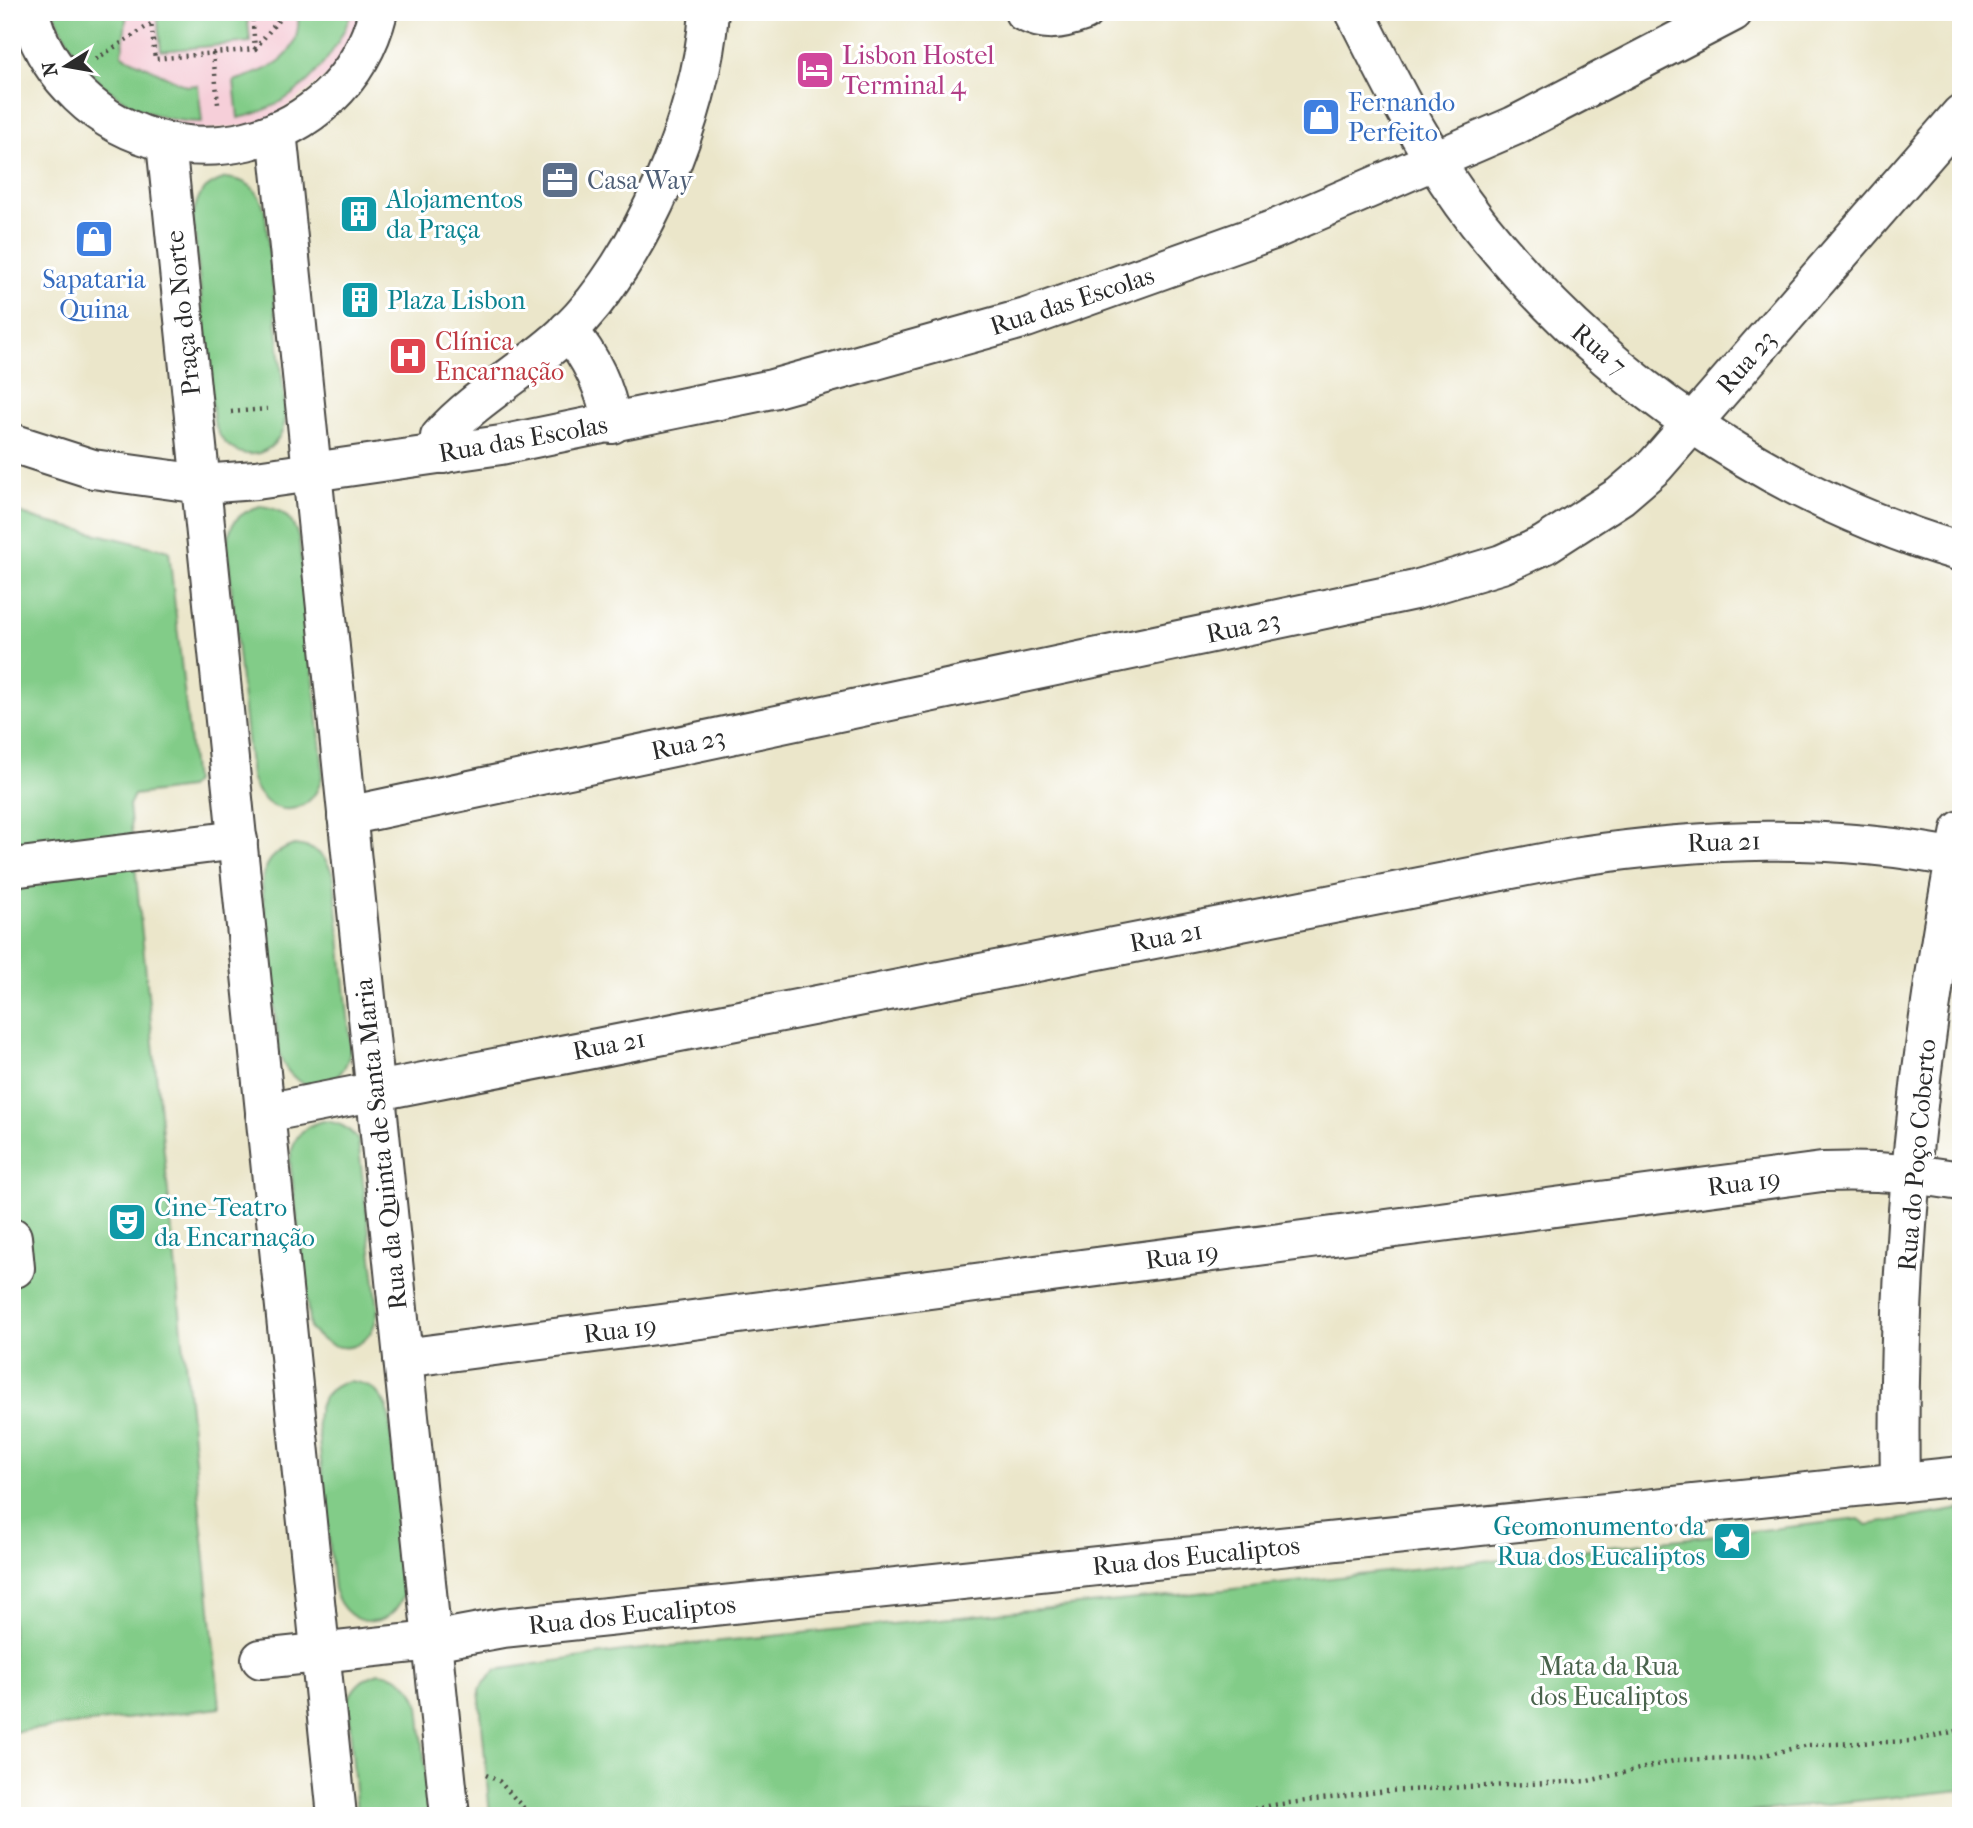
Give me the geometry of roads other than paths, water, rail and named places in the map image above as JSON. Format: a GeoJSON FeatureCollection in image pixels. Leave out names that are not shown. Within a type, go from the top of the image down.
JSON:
{"type":"FeatureCollection","features":[{"type":"Feature","properties":{"kind":"street"},"geometry":{"type":"LineString","coordinates":[[30,12],[44,48],[61,76],[83,101],[118,125],[166,143],[216,146],[238,144],[277,131],[299,120],[325,100],[348,75],[365,47],[377,12]]}},
{"type":"Feature","properties":{"kind":"street"},"geometry":{"type":"LineString","coordinates":[[443,454],[440,437],[455,420],[526,368],[568,330],[604,290],[660,191],[682,139],[697,85],[709,12]]}},
{"type":"Feature","properties":{"kind":"street"},"geometry":{"type":"LineString","coordinates":[[1024,12],[1040,19],[1054,20],[1083,12]]}},
{"type":"Feature","properties":{"kind":"street","name":"Rua 7"},"geometry":{"type":"LineString","coordinates":[[1355,12],[1404,108],[1435,161],[1477,221],[1566,320],[1614,365],[1693,424],[1778,477],[1838,506],[1961,552]]}},
{"type":"Feature","properties":{"kind":"street","name":"Rua das Escolas"},"geometry":{"type":"LineString","coordinates":[[12,443],[93,469],[201,484],[443,454],[612,424],[772,389],[1026,318],[1273,230],[1526,120],[1733,12]]}},
{"type":"Feature","properties":{"kind":"street","name":"Rua 23"},"geometry":{"type":"LineString","coordinates":[[347,816],[1459,579],[1544,545],[1583,522],[1655,466],[1961,114]]}},
{"type":"Feature","properties":{"kind":"street"},"geometry":{"type":"LineString","coordinates":[[277,131],[312,472]]}},
{"type":"Feature","properties":{"kind":"street","name":"Praça do Norte"},"geometry":{"type":"LineString","coordinates":[[166,143],[201,484]]}},
{"type":"Feature","properties":{"kind":"street"},"geometry":{"type":"LineString","coordinates":[[568,330],[589,359],[608,400],[612,424]]}},
{"type":"Feature","properties":{"kind":"street","name":"Rua da Quinta de Santa Maria"},"geometry":{"type":"LineString","coordinates":[[312,472],[450,1816]]}},
{"type":"Feature","properties":{"kind":"street"},"geometry":{"type":"LineString","coordinates":[[201,484],[337,1816]]}},
{"type":"Feature","properties":{"kind":"street"},"geometry":{"type":"LineString","coordinates":[[12,868],[238,839]]}},
{"type":"Feature","properties":{"kind":"street","name":"Rua 21"},"geometry":{"type":"LineString","coordinates":[[265,1113],[1559,860],[1634,848],[1719,840],[1793,840],[1959,849]]}},
{"type":"Feature","properties":{"kind":"street","name":"Rua do Poço Coberto"},"geometry":{"type":"LineString","coordinates":[[1900,1483],[1900,1403],[1912,1173],[1928,1030],[1959,849]]}},
{"type":"Feature","properties":{"kind":"street","name":"Rua 19"},"geometry":{"type":"LineString","coordinates":[[403,1358],[1822,1172],[1860,1170],[1912,1173],[1961,1181]]}},
{"type":"Feature","properties":{"kind":"street","name":"Rua dos Eucaliptos"},"geometry":{"type":"LineString","coordinates":[[261,1658],[432,1642],[490,1630],[1961,1476]]}},
{"type":"Feature","properties":{"kind":"place","name":"Lisbon Hostel Terminal 4"},"geometry":{"type":"Point","coordinates":[815,70]}},
{"type":"Feature","properties":{"kind":"place","name":"Fernando Perfeito"},"geometry":{"type":"Point","coordinates":[1321,117]}},
{"type":"Feature","properties":{"kind":"place","name":"Casa Way"},"geometry":{"type":"Point","coordinates":[560,180]}},
{"type":"Feature","properties":{"kind":"place","name":"Alojamentos da Praça"},"geometry":{"type":"Point","coordinates":[359,214]}},
{"type":"Feature","properties":{"kind":"place","name":"Sapataria Quina"},"geometry":{"type":"Point","coordinates":[94,239]}},
{"type":"Feature","properties":{"kind":"place","name":"Plaza Lisbon"},"geometry":{"type":"Point","coordinates":[360,300]}},
{"type":"Feature","properties":{"kind":"place","name":"Clínica Encarnação"},"geometry":{"type":"Point","coordinates":[408,356]}},
{"type":"Feature","properties":{"kind":"place","name":"Cine-Teatro da Encarnação"},"geometry":{"type":"Point","coordinates":[127,1222]}},
{"type":"Feature","properties":{"kind":"place","name":"Geomonumento da Rua dos Eucaliptos"},"geometry":{"type":"Point","coordinates":[1732,1541]}},
{"type":"Feature","properties":{"kind":"park label","name":"Mata da Rua dos Eucaliptos"},"geometry":{"type":"Point","coordinates":[1609,1681]}}]}
